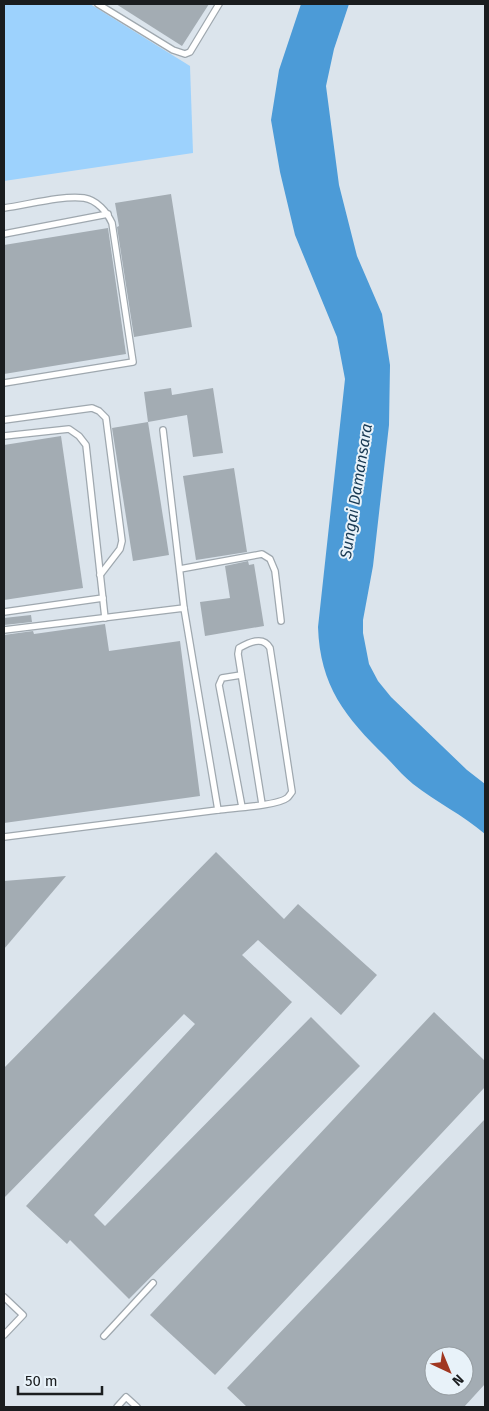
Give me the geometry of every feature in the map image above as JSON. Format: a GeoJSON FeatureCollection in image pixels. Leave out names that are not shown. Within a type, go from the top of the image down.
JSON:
{"type":"FeatureCollection","features":[{"type":"Feature","properties":{"kind":"lane"},"geometry":{"type":"LineString","coordinates":[[98,4],[173,50],[185,54],[190,52],[219,4]]}},
{"type":"Feature","properties":{"kind":"lane"},"geometry":{"type":"LineString","coordinates":[[4,208],[62,199],[86,198],[98,204],[108,214],[112,223],[133,362],[4,383]]}},
{"type":"Feature","properties":{"kind":"lane"},"geometry":{"type":"LineString","coordinates":[[4,234],[108,214]]}},
{"type":"Feature","properties":{"kind":"lane"},"geometry":{"type":"LineString","coordinates":[[4,420],[92,408],[99,411],[106,418],[122,541],[120,549],[100,575]]}},
{"type":"Feature","properties":{"kind":"lane"},"geometry":{"type":"LineString","coordinates":[[4,436],[69,429],[86,445],[105,618]]}},
{"type":"Feature","properties":{"kind":"lane"},"geometry":{"type":"LineString","coordinates":[[163,430],[184,608],[218,810]]}},
{"type":"Feature","properties":{"kind":"lane"},"geometry":{"type":"LineString","coordinates":[[180,569],[262,554],[270,559],[275,571],[281,621]]}},
{"type":"Feature","properties":{"kind":"lane"},"geometry":{"type":"LineString","coordinates":[[4,612],[103,598]]}},
{"type":"Feature","properties":{"kind":"lane"},"geometry":{"type":"LineString","coordinates":[[4,630],[184,608]]}},
{"type":"Feature","properties":{"kind":"lane"},"geometry":{"type":"LineString","coordinates":[[4,838],[242,807],[278,802],[287,799],[292,792],[268,644],[263,641],[253,641],[239,648],[238,654],[262,804]]}},
{"type":"Feature","properties":{"kind":"lane"},"geometry":{"type":"LineString","coordinates":[[241,676],[222,678],[219,685],[242,807]]}},
{"type":"Feature","properties":{"kind":"lane"},"geometry":{"type":"LineString","coordinates":[[104,1336],[153,1283]]}},
{"type":"Feature","properties":{"kind":"lane"},"geometry":{"type":"LineString","coordinates":[[4,1297],[23,1316],[4,1335]]}},
{"type":"Feature","properties":{"kind":"lane"},"geometry":{"type":"LineString","coordinates":[[4,1307],[9,1302]]}},
{"type":"Feature","properties":{"kind":"lane"},"geometry":{"type":"LineString","coordinates":[[117,1407],[126,1397],[137,1407]]}},
{"type":"Feature","properties":{"kind":"shaded area"},"geometry":{"type":"Polygon","coordinates":[[[4,4],[90,4],[190,66],[193,153],[4,181],[4,4]]]}},
{"type":"Feature","properties":{"kind":"water","name":"Sungai Damansara"},"geometry":{"type":"Polygon","coordinates":[[[301,4],[349,4],[334,49],[326,86],[339,185],[357,256],[382,314],[390,365],[389,425],[373,566],[363,620],[363,633],[369,664],[378,681],[391,697],[467,770],[485,784],[485,834],[413,784],[371,742],[358,728],[337,699],[324,667],[318,627],[345,379],[337,337],[295,235],[280,172],[271,120],[279,70],[301,4]]]}},
{"type":"Feature","properties":{"kind":"building"},"geometry":{"type":"Polygon","coordinates":[[[116,4],[209,4],[182,46],[116,4]]]}},
{"type":"Feature","properties":{"kind":"building"},"geometry":{"type":"Polygon","coordinates":[[[171,194],[192,327],[134,337],[115,203],[171,194]]]}},
{"type":"Feature","properties":{"kind":"building"},"geometry":{"type":"Polygon","coordinates":[[[108,228],[126,354],[4,374],[4,245],[108,228]]]}},
{"type":"Feature","properties":{"kind":"building"},"geometry":{"type":"Polygon","coordinates":[[[171,388],[172,395],[213,388],[223,453],[193,457],[187,415],[148,422],[144,392],[171,388]]]}},
{"type":"Feature","properties":{"kind":"building"},"geometry":{"type":"Polygon","coordinates":[[[148,422],[169,555],[133,561],[112,428],[148,422]]]}},
{"type":"Feature","properties":{"kind":"building"},"geometry":{"type":"Polygon","coordinates":[[[61,436],[83,588],[4,600],[4,445],[61,436]]]}},
{"type":"Feature","properties":{"kind":"building"},"geometry":{"type":"Polygon","coordinates":[[[234,468],[247,552],[196,560],[183,476],[234,468]]]}},
{"type":"Feature","properties":{"kind":"building"},"geometry":{"type":"Polygon","coordinates":[[[248,561],[249,565],[254,564],[264,626],[205,636],[200,602],[230,598],[225,566],[248,561]]]}},
{"type":"Feature","properties":{"kind":"building"},"geometry":{"type":"Polygon","coordinates":[[[31,615],[32,622],[4,625],[4,618],[31,615]]]}},
{"type":"Feature","properties":{"kind":"building"},"geometry":{"type":"Polygon","coordinates":[[[105,624],[109,651],[180,641],[200,796],[4,823],[4,635],[33,631],[34,634],[105,624]]]}},
{"type":"Feature","properties":{"kind":"building"},"geometry":{"type":"Polygon","coordinates":[[[216,852],[284,919],[298,904],[377,975],[341,1015],[258,940],[242,955],[292,1002],[94,1215],[105,1226],[311,1017],[360,1066],[129,1299],[70,1240],[67,1244],[26,1206],[195,1024],[184,1014],[4,1198],[4,1068],[216,852]]]}},
{"type":"Feature","properties":{"kind":"building"},"geometry":{"type":"Polygon","coordinates":[[[66,876],[4,949],[4,881],[66,876]]]}},
{"type":"Feature","properties":{"kind":"building"},"geometry":{"type":"Polygon","coordinates":[[[434,1012],[485,1061],[485,1087],[215,1375],[150,1315],[434,1012]]]}},
{"type":"Feature","properties":{"kind":"building"},"geometry":{"type":"Polygon","coordinates":[[[485,1119],[485,1384],[464,1407],[247,1407],[227,1388],[485,1119]]]}}]}
